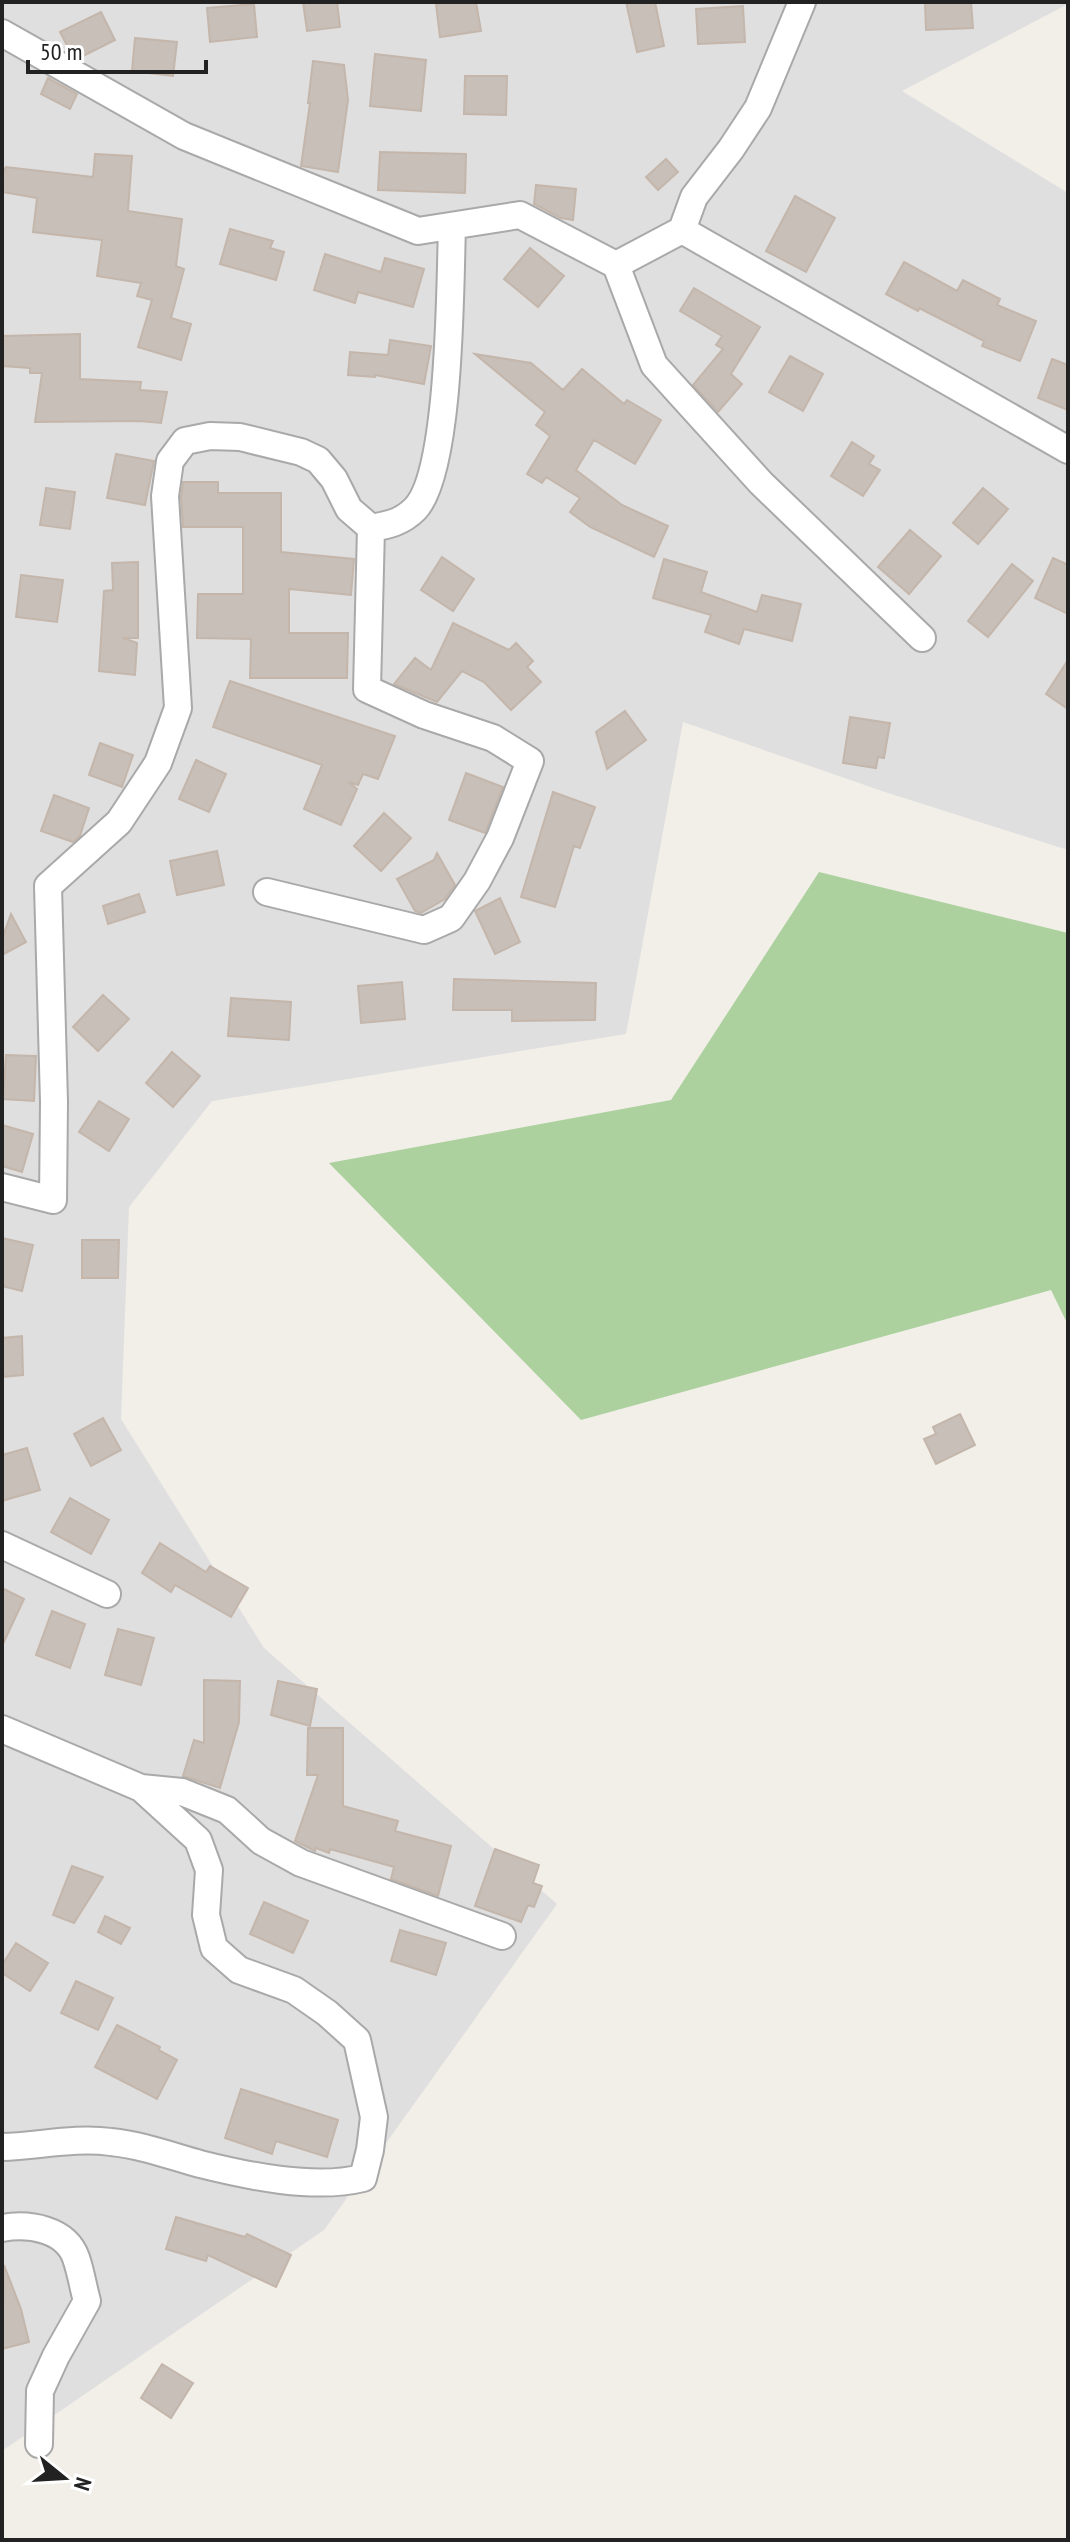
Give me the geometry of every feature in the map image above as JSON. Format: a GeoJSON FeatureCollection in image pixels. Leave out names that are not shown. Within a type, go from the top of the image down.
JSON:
{"type":"FeatureCollection","features":[{"type":"Feature","properties":{"kind":"street"},"geometry":{"type":"LineString","coordinates":[[616,265],[682,230],[694,197],[758,108],[802,2]]}},
{"type":"Feature","properties":{"kind":"street"},"geometry":{"type":"LineString","coordinates":[[2,33],[199,142],[418,231],[520,215],[616,265],[654,365],[761,483],[922,638]]}},
{"type":"Feature","properties":{"kind":"street"},"geometry":{"type":"LineString","coordinates":[[2,1187],[53,1200],[54,1102],[48,886],[119,822],[158,763],[178,708],[165,496],[170,461],[185,441],[210,436],[240,437],[301,452],[318,460],[334,479],[349,509],[371,528],[394,525],[417,507],[431,478],[445,398],[452,226]]}},
{"type":"Feature","properties":{"kind":"street"},"geometry":{"type":"LineString","coordinates":[[682,230],[1068,450]]}},
{"type":"Feature","properties":{"kind":"street"},"geometry":{"type":"LineString","coordinates":[[267,892],[424,930],[451,918],[477,881],[500,838],[530,761],[493,738],[424,715],[367,689],[371,528]]}},
{"type":"Feature","properties":{"kind":"street"},"geometry":{"type":"LineString","coordinates":[[2,1545],[107,1594]]}},
{"type":"Feature","properties":{"kind":"street"},"geometry":{"type":"LineString","coordinates":[[2,1729],[141,1788],[182,1792],[227,1810],[261,1841],[301,1863],[502,1936]]}},
{"type":"Feature","properties":{"kind":"street"},"geometry":{"type":"LineString","coordinates":[[2,2147],[111,2141],[251,2174],[310,2182],[348,2182],[363,2178],[374,2117],[357,2040],[327,2013],[294,1990],[239,1970],[214,1948],[206,1915],[209,1870],[198,1840],[141,1788]]}},
{"type":"Feature","properties":{"kind":"street"},"geometry":{"type":"LineString","coordinates":[[2,2228],[22,2224],[59,2235],[76,2255],[87,2301],[40,2391],[39,2444]]}},
{"type":"Feature","properties":{"kind":"shaded area"},"geometry":{"type":"Polygon","coordinates":[[[2,2],[1068,2],[902,91],[1068,193],[1068,850],[885,792],[683,722],[626,1034],[212,1101],[129,1207],[121,1419],[264,1648],[557,1904],[324,2230],[2,2451],[2,2]]]}},
{"type":"Feature","properties":{"kind":"green space"},"geometry":{"type":"Polygon","coordinates":[[[819,872],[1068,933],[1068,1325],[1051,1290],[581,1420],[329,1163],[671,1100],[819,872]]]}},
{"type":"Feature","properties":{"kind":"building"},"geometry":{"type":"Polygon","coordinates":[[[303,2],[337,2],[340,27],[307,31],[303,2]]]}},
{"type":"Feature","properties":{"kind":"building"},"geometry":{"type":"Polygon","coordinates":[[[476,2],[481,31],[440,37],[436,4],[476,2]]]}},
{"type":"Feature","properties":{"kind":"building"},"geometry":{"type":"Polygon","coordinates":[[[626,2],[655,2],[664,46],[637,52],[626,2]]]}},
{"type":"Feature","properties":{"kind":"building"},"geometry":{"type":"Polygon","coordinates":[[[925,2],[971,2],[973,28],[926,30],[925,2]]]}},
{"type":"Feature","properties":{"kind":"building"},"geometry":{"type":"Polygon","coordinates":[[[254,4],[257,37],[210,42],[207,8],[254,4]]]}},
{"type":"Feature","properties":{"kind":"building"},"geometry":{"type":"Polygon","coordinates":[[[743,6],[745,42],[698,44],[696,9],[743,6]]]}},
{"type":"Feature","properties":{"kind":"building"},"geometry":{"type":"Polygon","coordinates":[[[101,12],[115,40],[79,58],[71,53],[60,32],[101,12]]]}},
{"type":"Feature","properties":{"kind":"building"},"geometry":{"type":"Polygon","coordinates":[[[135,38],[177,42],[173,76],[132,71],[135,38]]]}},
{"type":"Feature","properties":{"kind":"building"},"geometry":{"type":"Polygon","coordinates":[[[375,54],[426,60],[421,111],[370,106],[375,54]]]}},
{"type":"Feature","properties":{"kind":"building"},"geometry":{"type":"Polygon","coordinates":[[[313,61],[344,65],[348,100],[338,172],[301,166],[313,61]]]}},
{"type":"Feature","properties":{"kind":"building"},"geometry":{"type":"Polygon","coordinates":[[[465,76],[507,76],[506,115],[464,114],[465,76]]]}},
{"type":"Feature","properties":{"kind":"building"},"geometry":{"type":"Polygon","coordinates":[[[48,78],[77,94],[70,109],[41,94],[48,78]]]}},
{"type":"Feature","properties":{"kind":"building"},"geometry":{"type":"Polygon","coordinates":[[[380,152],[466,154],[465,193],[378,190],[380,152]]]}},
{"type":"Feature","properties":{"kind":"building"},"geometry":{"type":"Polygon","coordinates":[[[95,154],[132,156],[128,211],[182,219],[176,266],[184,269],[171,318],[191,324],[181,360],[138,347],[152,300],[137,296],[141,283],[97,276],[102,240],[33,232],[37,198],[2,192],[2,175],[6,167],[93,177],[95,154]]]}},
{"type":"Feature","properties":{"kind":"building"},"geometry":{"type":"Polygon","coordinates":[[[666,159],[678,172],[658,190],[646,177],[666,159]]]}},
{"type":"Feature","properties":{"kind":"building"},"geometry":{"type":"Polygon","coordinates":[[[536,185],[576,189],[573,220],[561,218],[534,204],[536,185]]]}},
{"type":"Feature","properties":{"kind":"building"},"geometry":{"type":"Polygon","coordinates":[[[795,196],[835,218],[806,272],[766,251],[795,196]]]}},
{"type":"Feature","properties":{"kind":"building"},"geometry":{"type":"Polygon","coordinates":[[[230,229],[273,241],[270,248],[284,252],[276,280],[220,264],[230,229]]]}},
{"type":"Feature","properties":{"kind":"building"},"geometry":{"type":"Polygon","coordinates":[[[530,248],[564,276],[538,307],[504,279],[530,248]]]}},
{"type":"Feature","properties":{"kind":"building"},"geometry":{"type":"Polygon","coordinates":[[[325,254],[381,272],[385,258],[424,269],[413,307],[358,292],[355,303],[314,290],[325,254]]]}},
{"type":"Feature","properties":{"kind":"building"},"geometry":{"type":"Polygon","coordinates":[[[904,262],[957,291],[963,280],[1000,299],[997,305],[1036,321],[1020,361],[982,346],[984,341],[886,294],[904,262]]]}},
{"type":"Feature","properties":{"kind":"building"},"geometry":{"type":"Polygon","coordinates":[[[694,288],[760,327],[731,374],[742,384],[718,412],[693,385],[723,349],[716,345],[722,336],[680,311],[694,288]]]}},
{"type":"Feature","properties":{"kind":"building"},"geometry":{"type":"Polygon","coordinates":[[[80,334],[80,379],[141,382],[140,390],[167,392],[161,423],[35,422],[42,373],[30,373],[30,368],[2,366],[2,336],[80,334]]]}},
{"type":"Feature","properties":{"kind":"building"},"geometry":{"type":"Polygon","coordinates":[[[390,340],[431,346],[424,384],[375,375],[348,375],[350,352],[388,355],[390,340]]]}},
{"type":"Feature","properties":{"kind":"building"},"geometry":{"type":"Polygon","coordinates":[[[475,354],[531,363],[563,390],[582,369],[624,404],[627,400],[661,420],[635,464],[594,440],[576,470],[622,505],[668,526],[654,557],[590,527],[570,512],[580,498],[546,477],[542,483],[527,474],[550,436],[536,425],[545,412],[475,354]]]}},
{"type":"Feature","properties":{"kind":"building"},"geometry":{"type":"Polygon","coordinates":[[[790,356],[823,374],[803,411],[769,392],[790,356]]]}},
{"type":"Feature","properties":{"kind":"building"},"geometry":{"type":"Polygon","coordinates":[[[1052,359],[1068,365],[1068,410],[1038,398],[1052,359]]]}},
{"type":"Feature","properties":{"kind":"building"},"geometry":{"type":"Polygon","coordinates":[[[852,442],[874,456],[869,464],[880,470],[863,496],[831,476],[852,442]]]}},
{"type":"Feature","properties":{"kind":"building"},"geometry":{"type":"Polygon","coordinates":[[[116,454],[154,461],[145,505],[107,498],[116,454]]]}},
{"type":"Feature","properties":{"kind":"building"},"geometry":{"type":"Polygon","coordinates":[[[183,482],[218,482],[218,493],[281,493],[281,552],[354,559],[351,595],[289,589],[289,633],[348,633],[347,678],[250,678],[251,639],[197,638],[198,594],[243,594],[243,527],[183,527],[183,482]]]}},
{"type":"Feature","properties":{"kind":"building"},"geometry":{"type":"Polygon","coordinates":[[[46,488],[75,492],[70,529],[40,525],[46,488]]]}},
{"type":"Feature","properties":{"kind":"building"},"geometry":{"type":"Polygon","coordinates":[[[983,488],[1008,509],[978,544],[953,523],[983,488]]]}},
{"type":"Feature","properties":{"kind":"building"},"geometry":{"type":"Polygon","coordinates":[[[910,530],[941,556],[909,594],[878,567],[910,530]]]}},
{"type":"Feature","properties":{"kind":"building"},"geometry":{"type":"Polygon","coordinates":[[[442,557],[474,579],[453,611],[421,590],[442,557]]]}},
{"type":"Feature","properties":{"kind":"building"},"geometry":{"type":"Polygon","coordinates":[[[1053,558],[1068,565],[1068,614],[1035,598],[1053,558]]]}},
{"type":"Feature","properties":{"kind":"building"},"geometry":{"type":"Polygon","coordinates":[[[664,559],[707,572],[701,592],[757,612],[762,595],[801,604],[792,641],[744,629],[739,644],[705,632],[711,615],[653,598],[664,559]]]}},
{"type":"Feature","properties":{"kind":"building"},"geometry":{"type":"Polygon","coordinates":[[[138,562],[138,638],[123,638],[137,643],[135,675],[99,671],[104,591],[113,590],[112,563],[138,562]]]}},
{"type":"Feature","properties":{"kind":"building"},"geometry":{"type":"Polygon","coordinates":[[[1012,564],[1033,581],[988,637],[968,621],[1012,564]]]}},
{"type":"Feature","properties":{"kind":"building"},"geometry":{"type":"Polygon","coordinates":[[[21,575],[63,580],[57,622],[16,617],[21,575]]]}},
{"type":"Feature","properties":{"kind":"building"},"geometry":{"type":"Polygon","coordinates":[[[453,623],[509,650],[516,643],[533,661],[527,667],[541,682],[511,710],[484,682],[462,671],[437,702],[394,684],[415,658],[431,670],[453,623]]]}},
{"type":"Feature","properties":{"kind":"building"},"geometry":{"type":"Polygon","coordinates":[[[1068,660],[1068,709],[1046,694],[1068,660]]]}},
{"type":"Feature","properties":{"kind":"building"},"geometry":{"type":"Polygon","coordinates":[[[230,681],[395,736],[378,779],[363,774],[358,785],[349,782],[357,789],[341,825],[304,809],[322,765],[213,727],[230,681]]]}},
{"type":"Feature","properties":{"kind":"building"},"geometry":{"type":"Polygon","coordinates":[[[625,711],[646,740],[607,769],[596,732],[625,711]]]}},
{"type":"Feature","properties":{"kind":"building"},"geometry":{"type":"Polygon","coordinates":[[[850,717],[890,723],[884,758],[878,757],[876,768],[843,763],[850,717]]]}},
{"type":"Feature","properties":{"kind":"building"},"geometry":{"type":"Polygon","coordinates":[[[100,743],[133,755],[122,787],[89,775],[100,743]]]}},
{"type":"Feature","properties":{"kind":"building"},"geometry":{"type":"Polygon","coordinates":[[[196,760],[226,774],[209,812],[179,799],[196,760]]]}},
{"type":"Feature","properties":{"kind":"building"},"geometry":{"type":"Polygon","coordinates":[[[466,773],[503,787],[485,833],[449,820],[466,773]]]}},
{"type":"Feature","properties":{"kind":"building"},"geometry":{"type":"Polygon","coordinates":[[[553,792],[595,807],[580,848],[574,846],[555,907],[521,897],[553,792]]]}},
{"type":"Feature","properties":{"kind":"building"},"geometry":{"type":"Polygon","coordinates":[[[54,795],[89,808],[80,836],[73,842],[41,831],[54,795]]]}},
{"type":"Feature","properties":{"kind":"building"},"geometry":{"type":"Polygon","coordinates":[[[384,813],[411,838],[381,871],[354,846],[384,813]]]}},
{"type":"Feature","properties":{"kind":"building"},"geometry":{"type":"Polygon","coordinates":[[[217,851],[224,885],[177,895],[170,861],[217,851]]]}},
{"type":"Feature","properties":{"kind":"building"},"geometry":{"type":"Polygon","coordinates":[[[437,853],[455,885],[445,899],[421,913],[415,911],[397,879],[434,860],[437,853]]]}},
{"type":"Feature","properties":{"kind":"building"},"geometry":{"type":"Polygon","coordinates":[[[139,894],[145,912],[108,924],[103,906],[139,894]]]}},
{"type":"Feature","properties":{"kind":"building"},"geometry":{"type":"Polygon","coordinates":[[[500,898],[520,942],[495,954],[475,911],[500,898]]]}},
{"type":"Feature","properties":{"kind":"building"},"geometry":{"type":"Polygon","coordinates":[[[11,914],[26,942],[2,955],[2,939],[11,914]]]}},
{"type":"Feature","properties":{"kind":"building"},"geometry":{"type":"Polygon","coordinates":[[[454,979],[596,983],[595,1020],[512,1021],[512,1010],[453,1010],[454,979]]]}},
{"type":"Feature","properties":{"kind":"building"},"geometry":{"type":"Polygon","coordinates":[[[402,982],[405,1019],[361,1023],[358,986],[402,982]]]}},
{"type":"Feature","properties":{"kind":"building"},"geometry":{"type":"Polygon","coordinates":[[[103,995],[129,1019],[98,1051],[73,1027],[103,995]]]}},
{"type":"Feature","properties":{"kind":"building"},"geometry":{"type":"Polygon","coordinates":[[[231,998],[291,1002],[289,1040],[228,1036],[231,998]]]}},
{"type":"Feature","properties":{"kind":"building"},"geometry":{"type":"Polygon","coordinates":[[[172,1052],[200,1076],[173,1107],[146,1083],[172,1052]]]}},
{"type":"Feature","properties":{"kind":"building"},"geometry":{"type":"Polygon","coordinates":[[[6,1055],[36,1056],[34,1101],[3,1099],[6,1055]]]}},
{"type":"Feature","properties":{"kind":"building"},"geometry":{"type":"Polygon","coordinates":[[[99,1101],[129,1119],[109,1151],[79,1132],[99,1101]]]}},
{"type":"Feature","properties":{"kind":"building"},"geometry":{"type":"Polygon","coordinates":[[[2,1125],[33,1134],[22,1172],[2,1166],[2,1125]]]}},
{"type":"Feature","properties":{"kind":"building"},"geometry":{"type":"Polygon","coordinates":[[[2,1238],[33,1245],[22,1291],[2,1286],[2,1238]]]}},
{"type":"Feature","properties":{"kind":"building"},"geometry":{"type":"Polygon","coordinates":[[[82,1240],[119,1240],[118,1278],[82,1278],[82,1240]]]}},
{"type":"Feature","properties":{"kind":"building"},"geometry":{"type":"Polygon","coordinates":[[[22,1336],[23,1375],[2,1377],[2,1338],[22,1336]]]}},
{"type":"Feature","properties":{"kind":"building"},"geometry":{"type":"Polygon","coordinates":[[[960,1414],[975,1445],[936,1464],[924,1439],[936,1434],[933,1427],[960,1414]]]}},
{"type":"Feature","properties":{"kind":"building"},"geometry":{"type":"Polygon","coordinates":[[[103,1418],[121,1450],[91,1466],[74,1434],[103,1418]]]}},
{"type":"Feature","properties":{"kind":"building"},"geometry":{"type":"Polygon","coordinates":[[[27,1448],[40,1490],[2,1501],[2,1455],[27,1448]]]}},
{"type":"Feature","properties":{"kind":"building"},"geometry":{"type":"Polygon","coordinates":[[[70,1498],[109,1520],[91,1554],[51,1532],[70,1498]]]}},
{"type":"Feature","properties":{"kind":"building"},"geometry":{"type":"Polygon","coordinates":[[[160,1543],[206,1572],[210,1566],[248,1588],[231,1617],[175,1585],[171,1592],[142,1573],[160,1543]]]}},
{"type":"Feature","properties":{"kind":"building"},"geometry":{"type":"Polygon","coordinates":[[[2,1588],[24,1599],[2,1646],[2,1588]]]}},
{"type":"Feature","properties":{"kind":"building"},"geometry":{"type":"Polygon","coordinates":[[[52,1611],[85,1624],[70,1668],[36,1655],[52,1611]]]}},
{"type":"Feature","properties":{"kind":"building"},"geometry":{"type":"Polygon","coordinates":[[[118,1629],[154,1638],[141,1685],[105,1675],[118,1629]]]}},
{"type":"Feature","properties":{"kind":"building"},"geometry":{"type":"Polygon","coordinates":[[[204,1680],[240,1681],[239,1722],[220,1788],[183,1776],[194,1740],[204,1743],[204,1680]]]}},
{"type":"Feature","properties":{"kind":"building"},"geometry":{"type":"Polygon","coordinates":[[[278,1681],[317,1689],[310,1726],[271,1715],[278,1681]]]}},
{"type":"Feature","properties":{"kind":"building"},"geometry":{"type":"Polygon","coordinates":[[[308,1728],[343,1728],[343,1806],[398,1821],[395,1831],[451,1846],[438,1896],[391,1879],[394,1867],[330,1849],[329,1853],[316,1848],[315,1851],[295,1841],[318,1775],[307,1775],[308,1728]]]}},
{"type":"Feature","properties":{"kind":"building"},"geometry":{"type":"Polygon","coordinates":[[[495,1849],[539,1865],[533,1883],[542,1886],[534,1907],[528,1905],[521,1922],[475,1906],[495,1849]]]}},
{"type":"Feature","properties":{"kind":"building"},"geometry":{"type":"Polygon","coordinates":[[[72,1866],[103,1877],[74,1923],[53,1915],[72,1866]]]}},
{"type":"Feature","properties":{"kind":"building"},"geometry":{"type":"Polygon","coordinates":[[[264,1902],[308,1921],[293,1953],[250,1934],[264,1902]]]}},
{"type":"Feature","properties":{"kind":"building"},"geometry":{"type":"Polygon","coordinates":[[[105,1916],[130,1928],[121,1944],[98,1932],[105,1916]]]}},
{"type":"Feature","properties":{"kind":"building"},"geometry":{"type":"Polygon","coordinates":[[[400,1930],[446,1943],[436,1975],[391,1961],[400,1930]]]}},
{"type":"Feature","properties":{"kind":"building"},"geometry":{"type":"Polygon","coordinates":[[[16,1943],[48,1963],[30,1991],[2,1973],[2,1965],[16,1943]]]}},
{"type":"Feature","properties":{"kind":"building"},"geometry":{"type":"Polygon","coordinates":[[[76,1981],[113,1998],[98,2030],[61,2013],[76,1981]]]}},
{"type":"Feature","properties":{"kind":"building"},"geometry":{"type":"Polygon","coordinates":[[[117,2025],[160,2047],[159,2050],[177,2060],[157,2099],[95,2067],[117,2025]]]}},
{"type":"Feature","properties":{"kind":"building"},"geometry":{"type":"Polygon","coordinates":[[[241,2089],[338,2120],[327,2157],[276,2141],[272,2154],[225,2138],[241,2089]]]}},
{"type":"Feature","properties":{"kind":"building"},"geometry":{"type":"Polygon","coordinates":[[[176,2217],[245,2237],[247,2234],[291,2255],[276,2287],[208,2255],[206,2261],[166,2249],[176,2217]]]}},
{"type":"Feature","properties":{"kind":"building"},"geometry":{"type":"Polygon","coordinates":[[[4,2265],[21,2309],[29,2342],[2,2349],[4,2265]]]}},
{"type":"Feature","properties":{"kind":"building"},"geometry":{"type":"Polygon","coordinates":[[[162,2364],[193,2383],[171,2418],[141,2398],[162,2364]]]}}]}
